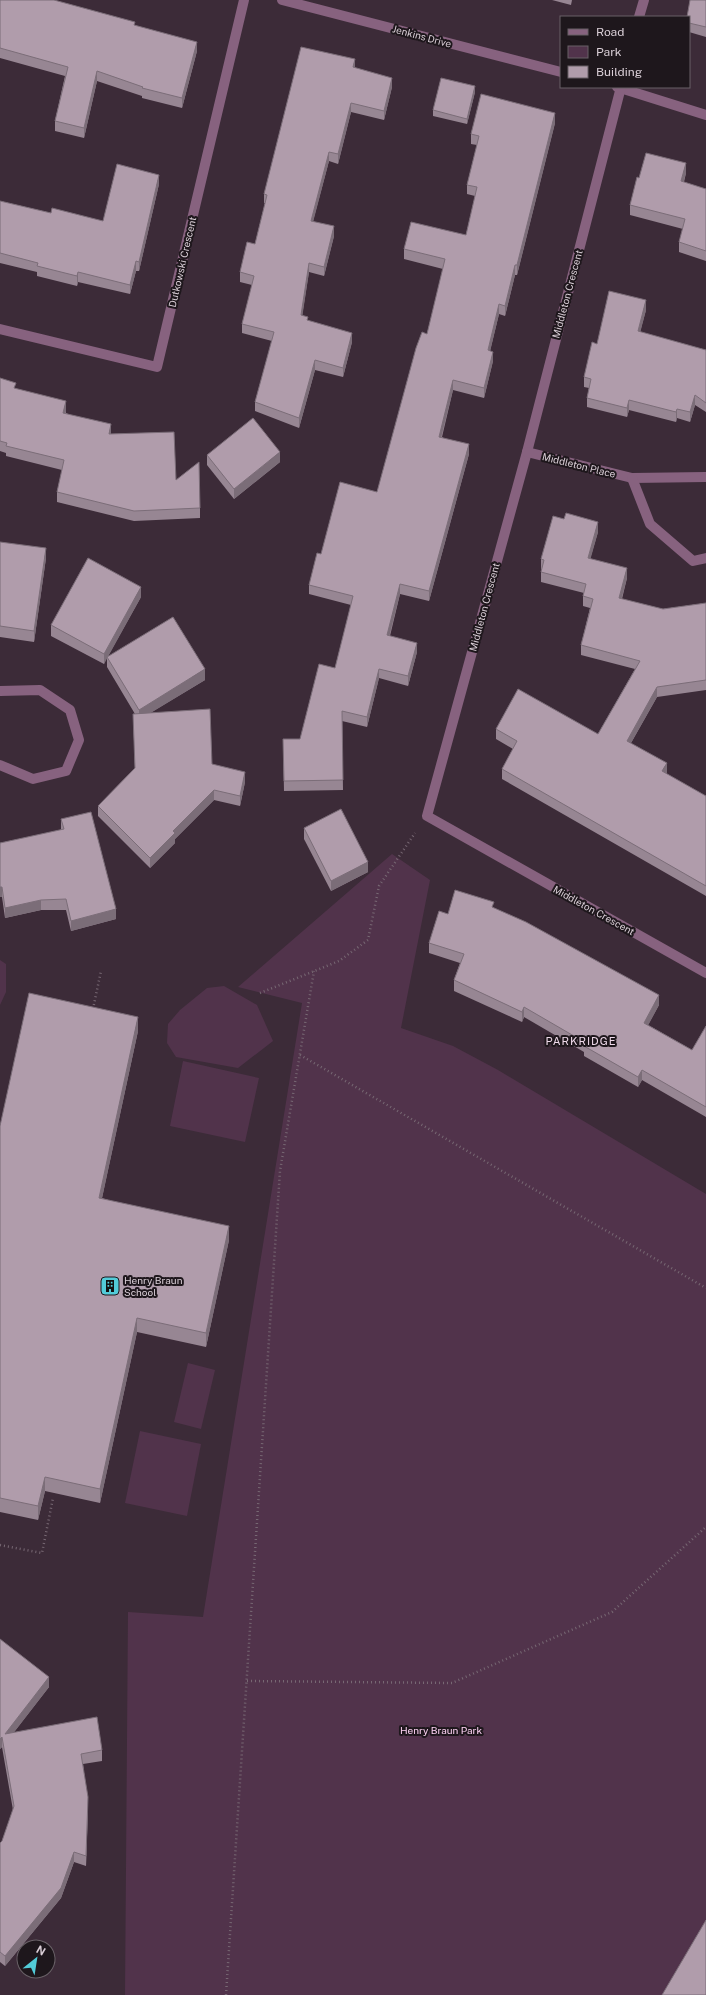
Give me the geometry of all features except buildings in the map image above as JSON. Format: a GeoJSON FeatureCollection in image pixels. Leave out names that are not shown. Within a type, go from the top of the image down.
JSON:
{"type":"FeatureCollection","features":[{"type":"Feature","properties":{"kind":"street","name":"Dutkowski Crescent"},"geometry":{"type":"LineString","coordinates":[[0,329],[157,367],[244,0]]}},
{"type":"Feature","properties":{"kind":"street","name":"Jenkins Drive"},"geometry":{"type":"LineString","coordinates":[[282,0],[560,72]]}},
{"type":"Feature","properties":{"kind":"street"},"geometry":{"type":"LineString","coordinates":[[639,16],[644,0]]}},
{"type":"Feature","properties":{"kind":"street","name":"Middleton Crescent"},"geometry":{"type":"LineString","coordinates":[[619,88],[527,452],[427,816],[706,973]]}},
{"type":"Feature","properties":{"kind":"street"},"geometry":{"type":"LineString","coordinates":[[622,88],[706,115]]}},
{"type":"Feature","properties":{"kind":"street","name":"Middleton Place"},"geometry":{"type":"LineString","coordinates":[[527,452],[632,478],[706,477]]}},
{"type":"Feature","properties":{"kind":"street"},"geometry":{"type":"LineString","coordinates":[[632,478],[650,524],[693,561],[706,558]]}},
{"type":"Feature","properties":{"kind":"street"},"geometry":{"type":"LineString","coordinates":[[0,691],[40,690],[70,710],[79,740],[66,771],[33,779],[0,765]]}},
{"type":"Feature","properties":{"kind":"path"},"geometry":{"type":"LineString","coordinates":[[260,993],[339,961],[368,940],[379,886],[427,816]]}},
{"type":"Feature","properties":{"kind":"path"},"geometry":{"type":"LineString","coordinates":[[91,1017],[101,971]]}},
{"type":"Feature","properties":{"kind":"path"},"geometry":{"type":"LineString","coordinates":[[226,1995],[280,1171],[314,971]]}},
{"type":"Feature","properties":{"kind":"path"},"geometry":{"type":"LineString","coordinates":[[300,1055],[706,1288]]}},
{"type":"Feature","properties":{"kind":"path"},"geometry":{"type":"LineString","coordinates":[[0,1545],[42,1553],[53,1498]]}},
{"type":"Feature","properties":{"kind":"path"},"geometry":{"type":"LineString","coordinates":[[247,1681],[452,1683],[612,1612],[706,1527]]}},
{"type":"Feature","properties":{"kind":"green space","name":"Henry Braun Park"},"geometry":{"type":"Polygon","coordinates":[[[392,854],[430,880],[401,1028],[453,1046],[498,1070],[706,1194],[706,1923],[665,1995],[125,1995],[128,1612],[203,1617],[302,1003],[238,987],[392,854]]]}},
{"type":"Feature","properties":{"kind":"green space"},"geometry":{"type":"Polygon","coordinates":[[[0,960],[6,964],[6,992],[0,1005],[0,960]]]}},
{"type":"Feature","properties":{"kind":"green space"},"geometry":{"type":"Polygon","coordinates":[[[224,986],[257,1005],[273,1041],[238,1068],[176,1057],[167,1043],[168,1024],[180,1010],[207,988],[224,986]]]}},
{"type":"Feature","properties":{"kind":"green space"},"geometry":{"type":"Polygon","coordinates":[[[183,1061],[259,1078],[245,1142],[170,1126],[183,1061]]]}},
{"type":"Feature","properties":{"kind":"green space"},"geometry":{"type":"Polygon","coordinates":[[[188,1363],[215,1370],[201,1429],[174,1422],[188,1363]]]}},
{"type":"Feature","properties":{"kind":"green space"},"geometry":{"type":"Polygon","coordinates":[[[140,1431],[201,1444],[187,1516],[125,1503],[140,1431]]]}},
{"type":"Feature","properties":{"kind":"place","name":"Henry Braun School"},"geometry":{"type":"Point","coordinates":[110,1286]}},
{"type":"Feature","properties":{"kind":"district","name":"PARKRIDGE"},"geometry":{"type":"Point","coordinates":[581,1041]}}]}
